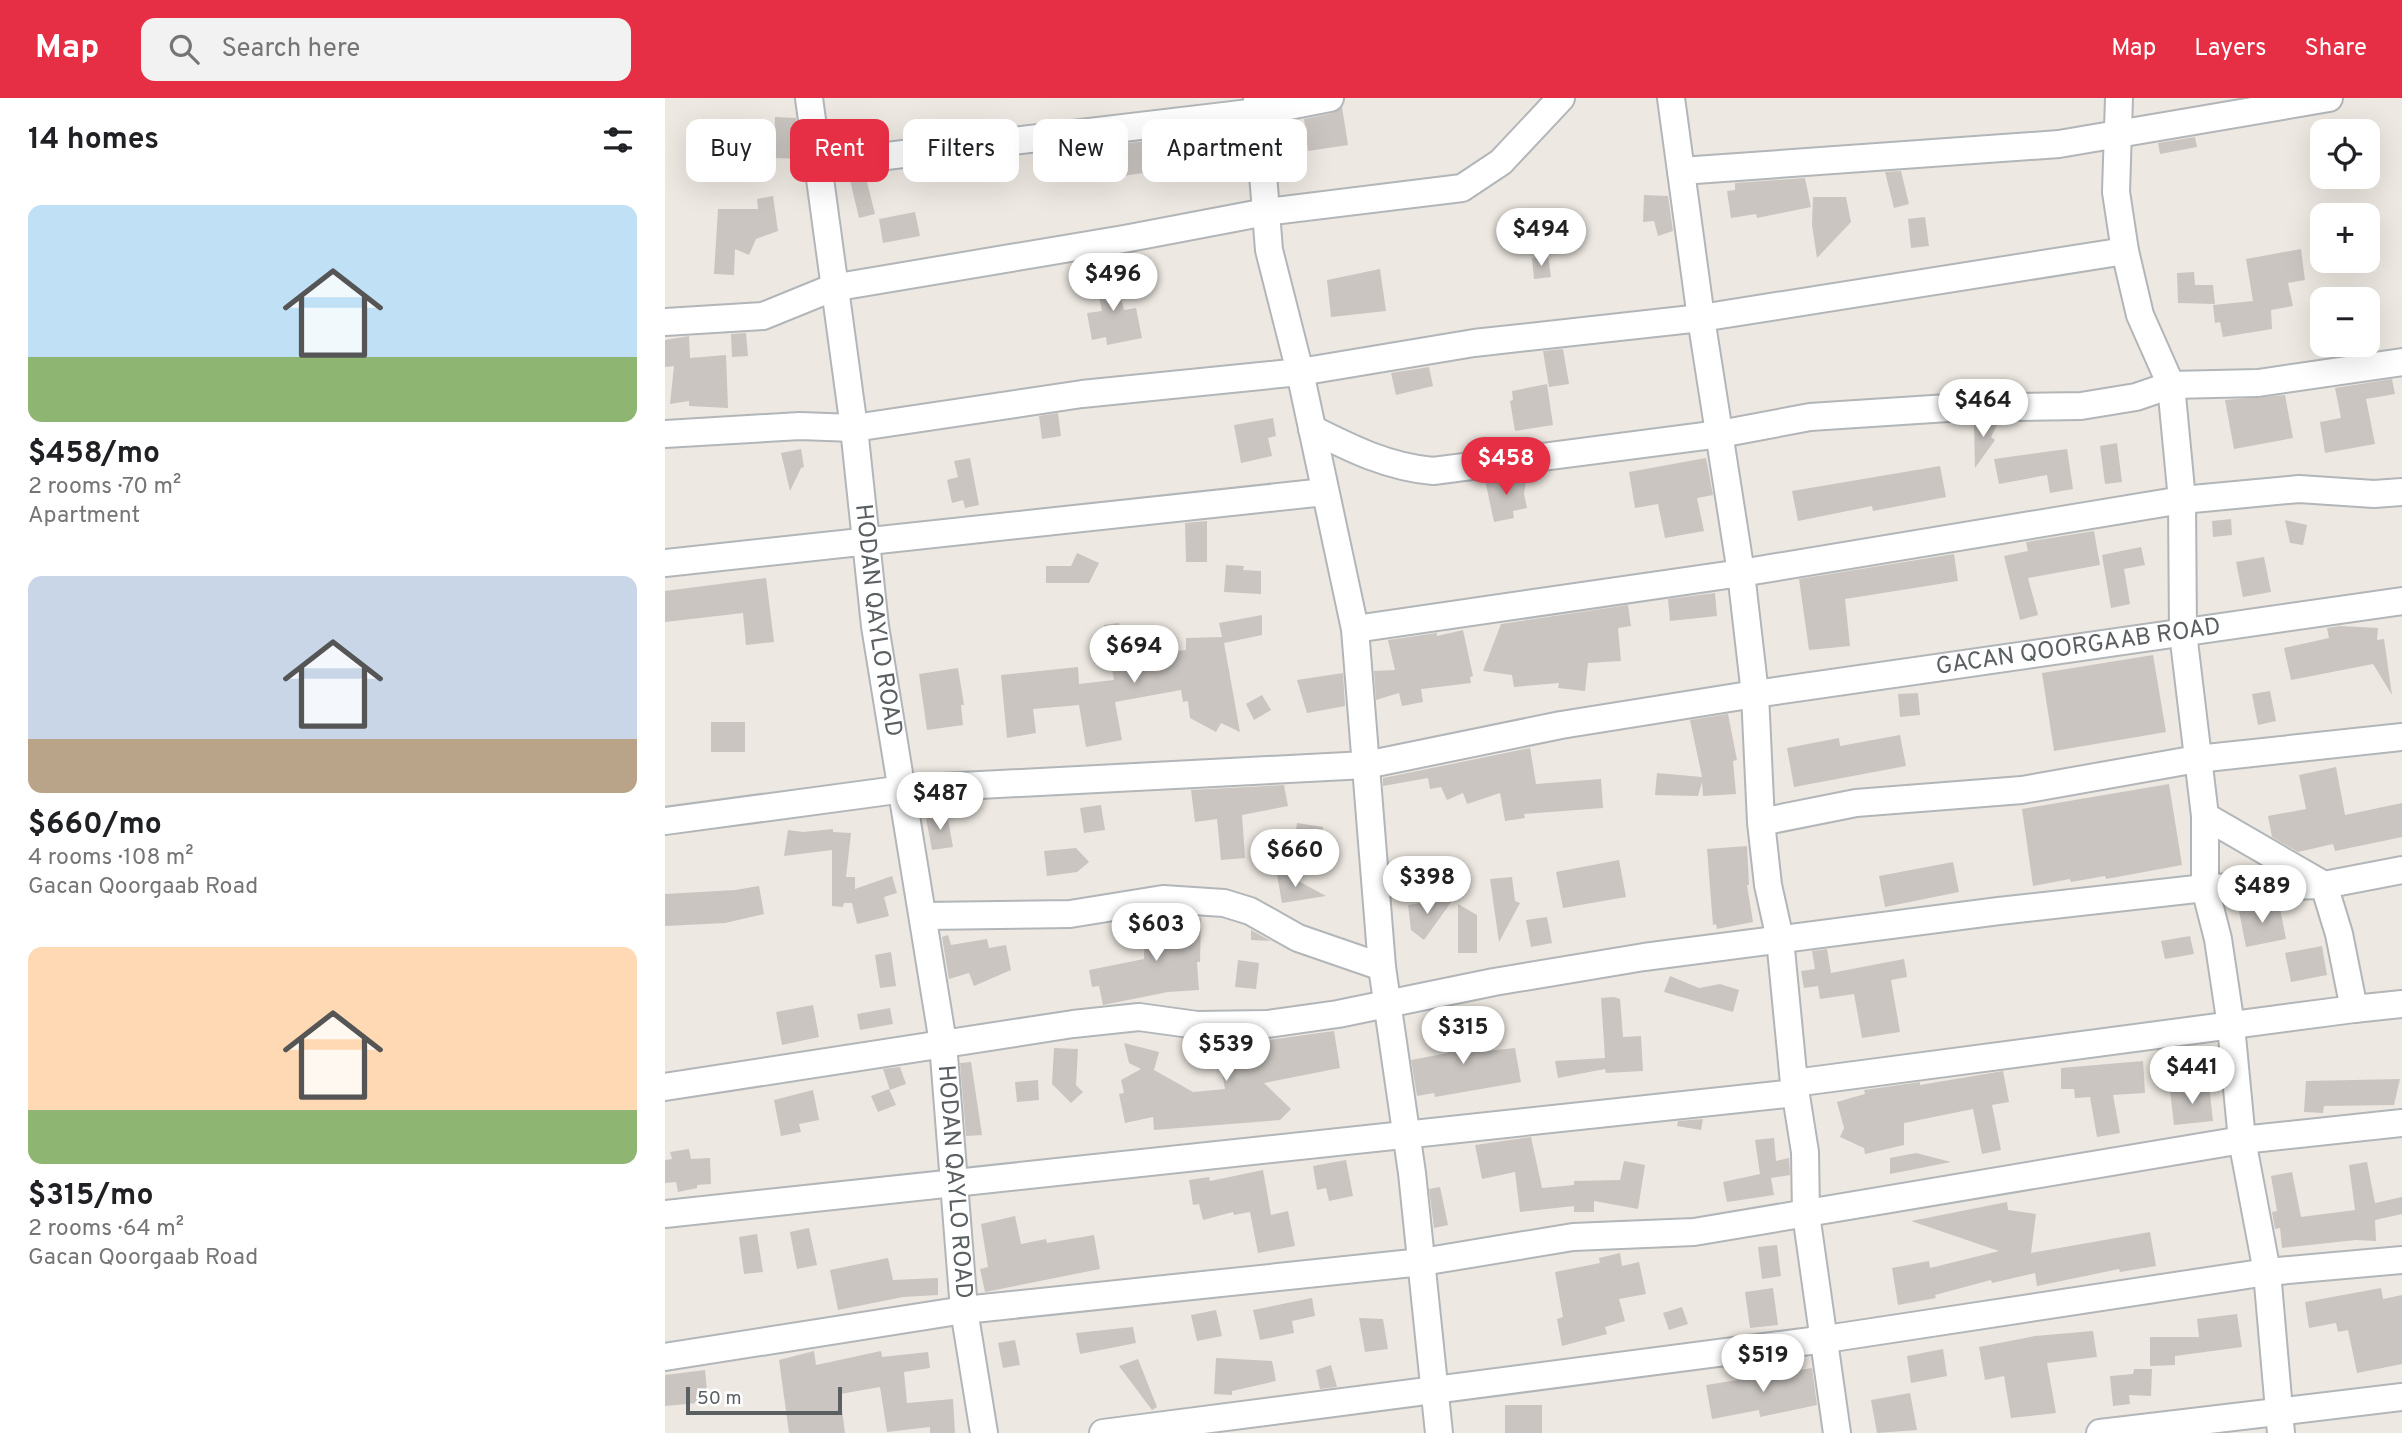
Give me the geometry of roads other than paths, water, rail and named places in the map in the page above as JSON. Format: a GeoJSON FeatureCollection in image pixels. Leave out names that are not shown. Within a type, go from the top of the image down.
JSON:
{"type":"FeatureCollection","features":[{"type":"Feature","properties":{"kind":"street"},"geometry":{"type":"LineString","coordinates":[[786,98],[810,104]]}},
{"type":"Feature","properties":{"kind":"street"},"geometry":{"type":"LineString","coordinates":[[889,154],[1257,105],[1330,98]]}},
{"type":"Feature","properties":{"kind":"street"},"geometry":{"type":"LineString","coordinates":[[665,322],[763,316],[832,288],[1124,239],[1266,212],[1462,188],[1501,162],[1561,98]]}},
{"type":"Feature","properties":{"kind":"street"},"geometry":{"type":"LineString","coordinates":[[1671,98],[1701,318],[1741,573],[1755,694],[1761,822],[1768,885],[1780,939],[1795,1088],[1805,1152],[1806,1214],[1826,1339],[1837,1433]]}},
{"type":"Feature","properties":{"kind":"street"},"geometry":{"type":"LineString","coordinates":[[2119,98],[2116,192],[2125,251],[2140,314],[2171,386],[2182,500],[2183,633],[2205,816],[2205,888],[2217,939],[2231,1026],[2242,1140],[2267,1272],[2281,1422]]}},
{"type":"Feature","properties":{"kind":"street"},"geometry":{"type":"LineString","coordinates":[[1681,171],[2059,144],[2329,98]]}},
{"type":"Feature","properties":{"kind":"street"},"geometry":{"type":"LineString","coordinates":[[1257,105],[1269,250],[1300,372],[1355,629],[1382,967],[1422,1262],[1439,1433]]}},
{"type":"Feature","properties":{"kind":"street","name":"HODAN QAYLO ROAD"},"geometry":{"type":"LineString","coordinates":[[821,182],[832,288],[854,428],[875,626],[904,789],[943,1043],[964,1310],[984,1433]]}},
{"type":"Feature","properties":{"kind":"street"},"geometry":{"type":"LineString","coordinates":[[665,434],[800,426],[854,428],[1083,394],[1300,372],[1474,343],[1701,318],[2125,251]]}},
{"type":"Feature","properties":{"kind":"street"},"geometry":{"type":"LineString","coordinates":[[1312,429],[1367,457],[1405,468],[1433,471],[1720,434],[1810,417],[1869,412],[2081,406],[2136,397],[2171,386],[2258,383],[2402,362]]}},
{"type":"Feature","properties":{"kind":"street"},"geometry":{"type":"LineString","coordinates":[[1355,629],[1741,573],[2182,500],[2299,489],[2374,494],[2402,492]]}},
{"type":"Feature","properties":{"kind":"street"},"geometry":{"type":"LineString","coordinates":[[665,563],[1325,492]]}},
{"type":"Feature","properties":{"kind":"street","name":"GACAN QOORGAAB ROAD"},"geometry":{"type":"LineString","coordinates":[[665,821],[904,789],[1366,765],[1561,725],[1755,694],[2402,601]]}},
{"type":"Feature","properties":{"kind":"street"},"geometry":{"type":"LineString","coordinates":[[1761,822],[1856,803],[2022,790],[2197,760],[2402,737]]}},
{"type":"Feature","properties":{"kind":"street"},"geometry":{"type":"LineString","coordinates":[[2205,816],[2324,885],[2339,934],[2354,1009]]}},
{"type":"Feature","properties":{"kind":"street"},"geometry":{"type":"LineString","coordinates":[[665,1087],[943,1043],[1139,1017],[1197,1025],[1267,1024],[1604,963],[1780,939],[2205,888],[2324,885],[2402,870]]}},
{"type":"Feature","properties":{"kind":"street"},"geometry":{"type":"LineString","coordinates":[[924,916],[1070,914],[1163,899],[1224,903],[1250,911],[1298,937],[1382,967]]}},
{"type":"Feature","properties":{"kind":"street"},"geometry":{"type":"LineString","coordinates":[[665,1214],[1406,1135],[1795,1088],[2402,1004]]}},
{"type":"Feature","properties":{"kind":"street"},"geometry":{"type":"LineString","coordinates":[[665,1357],[964,1310],[1422,1262],[1573,1237],[1693,1232],[2242,1140],[2402,1122]]}},
{"type":"Feature","properties":{"kind":"street"},"geometry":{"type":"LineString","coordinates":[[1103,1433],[1826,1339],[2267,1272],[2402,1259]]}},
{"type":"Feature","properties":{"kind":"street"},"geometry":{"type":"LineString","coordinates":[[2100,1433],[2281,1422],[2402,1397]]}}]}
